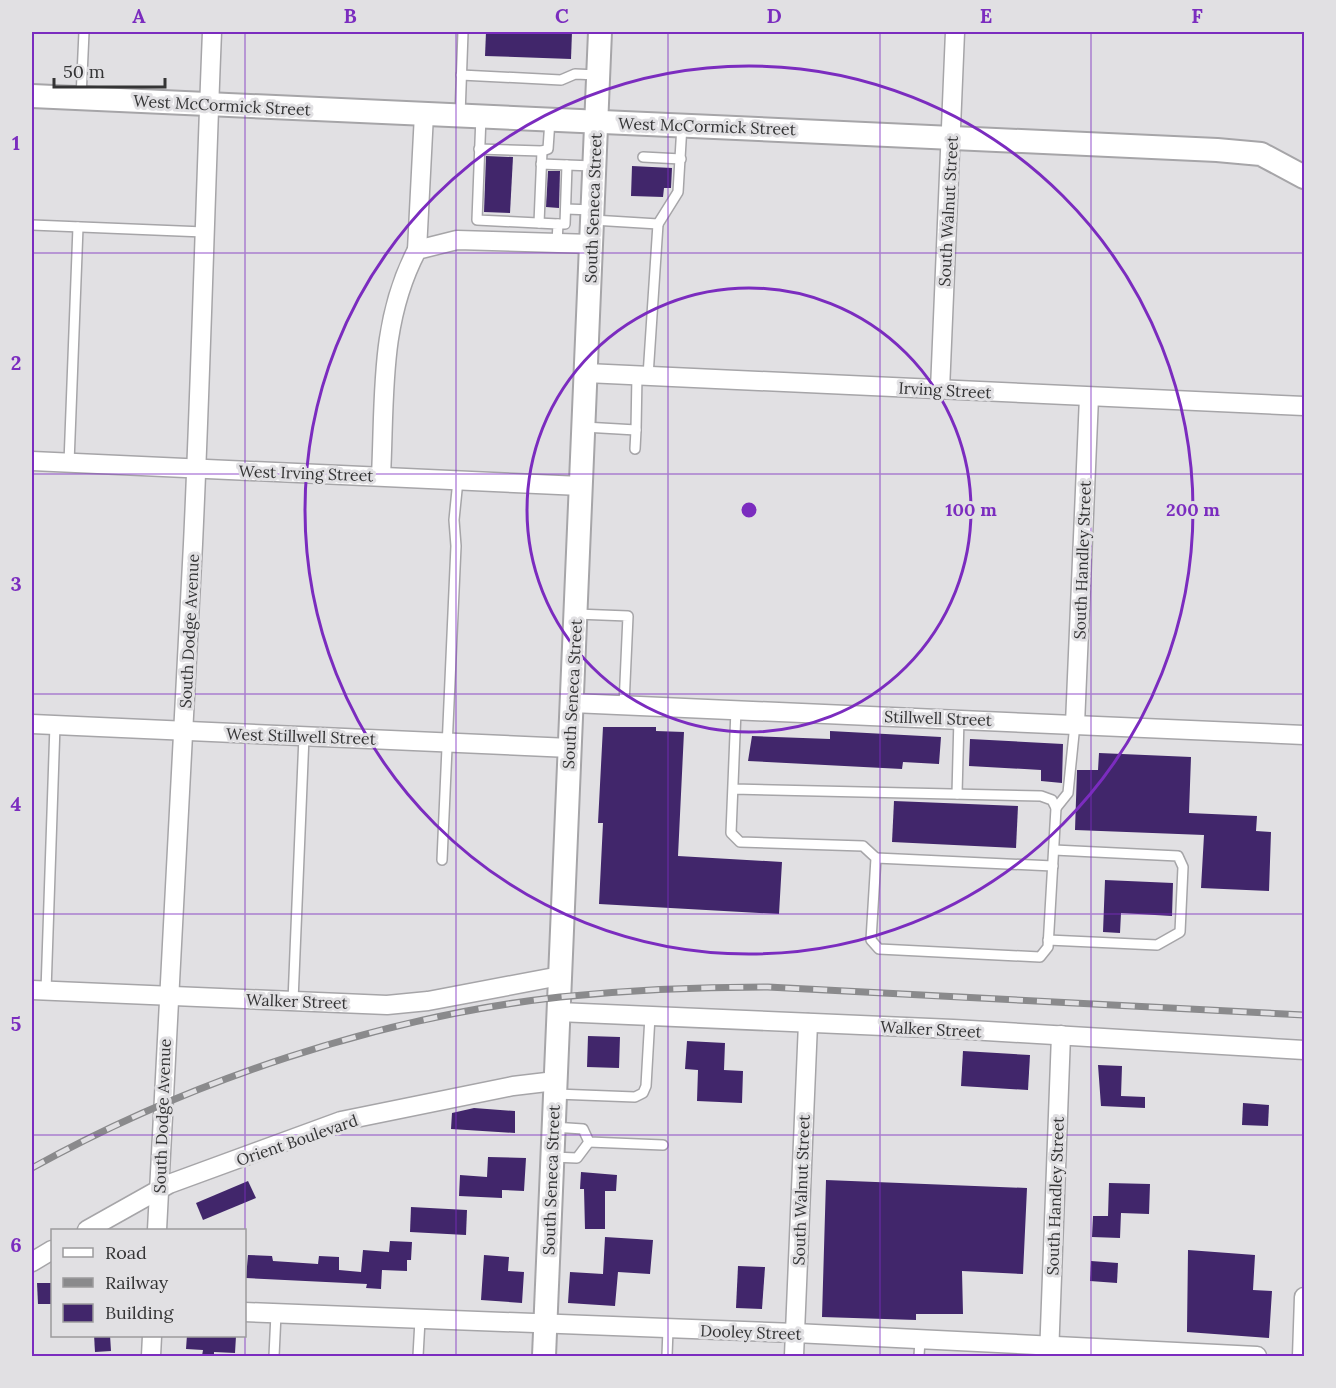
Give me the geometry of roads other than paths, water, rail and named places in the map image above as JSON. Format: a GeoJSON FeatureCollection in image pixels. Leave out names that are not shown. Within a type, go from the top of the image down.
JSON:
{"type":"FeatureCollection","features":[{"type":"Feature","properties":{"kind":"street","name":"South Dodge Avenue"},"geometry":{"type":"LineString","coordinates":[[157,1229],[167,996],[174,922],[184,731],[212,32]]}},
{"type":"Feature","properties":{"kind":"street","name":"South Seneca Street"},"geometry":{"type":"LineString","coordinates":[[544,1356],[600,32]]}},
{"type":"Feature","properties":{"kind":"street","name":"South Walnut Street"},"geometry":{"type":"LineString","coordinates":[[940,390],[955,32]]}},
{"type":"Feature","properties":{"kind":"street","name":"West McCormick Street"},"geometry":{"type":"LineString","coordinates":[[32,96],[1261,154],[1305,177]]}},
{"type":"Feature","properties":{"kind":"street"},"geometry":{"type":"LineString","coordinates":[[381,476],[388,336],[401,280],[417,250],[424,114]]}},
{"type":"Feature","properties":{"kind":"street"},"geometry":{"type":"LineString","coordinates":[[417,250],[457,240],[592,244]]}},
{"type":"Feature","properties":{"kind":"street","name":"Irving Street"},"geometry":{"type":"LineString","coordinates":[[586,373],[1305,406]]}},
{"type":"Feature","properties":{"kind":"street","name":"South Handley Street"},"geometry":{"type":"LineString","coordinates":[[1075,724],[1089,397]]}},
{"type":"Feature","properties":{"kind":"street","name":"West Irving Street"},"geometry":{"type":"LineString","coordinates":[[32,461],[581,486]]}},
{"type":"Feature","properties":{"kind":"street","name":"Stillwell Street"},"geometry":{"type":"LineString","coordinates":[[572,703],[959,718],[1305,735]]}},
{"type":"Feature","properties":{"kind":"street","name":"West Stillwell Street"},"geometry":{"type":"LineString","coordinates":[[32,724],[570,748]]}},
{"type":"Feature","properties":{"kind":"street","name":"Walker Street"},"geometry":{"type":"LineString","coordinates":[[39,990],[387,1005],[428,1001],[560,976]]}},
{"type":"Feature","properties":{"kind":"street","name":"Walker Street"},"geometry":{"type":"LineString","coordinates":[[558,1012],[1061,1035],[1305,1050]]}},
{"type":"Feature","properties":{"kind":"street","name":"South Walnut Street"},"geometry":{"type":"LineString","coordinates":[[794,1356],[808,1023]]}},
{"type":"Feature","properties":{"kind":"street","name":"South Handley Street"},"geometry":{"type":"LineString","coordinates":[[1049,1352],[1061,1035]]}},
{"type":"Feature","properties":{"kind":"street","name":"Orient Boulevard"},"geometry":{"type":"LineString","coordinates":[[89,1229],[159,1190],[341,1122],[513,1086],[555,1087]]}},
{"type":"Feature","properties":{"kind":"street"},"geometry":{"type":"LineString","coordinates":[[32,1262],[51,1251]]}},
{"type":"Feature","properties":{"kind":"street"},"geometry":{"type":"LineString","coordinates":[[1302,1356],[1305,1297]]}},
{"type":"Feature","properties":{"kind":"street","name":"Dooley Street"},"geometry":{"type":"LineString","coordinates":[[246,1312],[795,1333],[920,1348],[1257,1356]]}},
{"type":"Feature","properties":{"kind":"street"},"geometry":{"type":"LineString","coordinates":[[151,1356],[152,1337]]}},
{"type":"Feature","properties":{"kind":"lane"},"geometry":{"type":"LineString","coordinates":[[81,98],[84,32]]}},
{"type":"Feature","properties":{"kind":"lane"},"geometry":{"type":"LineString","coordinates":[[463,32],[461,75],[480,149],[477,220],[565,224],[567,165]]}},
{"type":"Feature","properties":{"kind":"lane"},"geometry":{"type":"LineString","coordinates":[[461,75],[561,80],[575,74],[598,75]]}},
{"type":"Feature","properties":{"kind":"lane"},"geometry":{"type":"LineString","coordinates":[[480,149],[542,151],[548,149],[550,120]]}},
{"type":"Feature","properties":{"kind":"lane"},"geometry":{"type":"LineString","coordinates":[[635,449],[658,224],[678,192],[682,125]]}},
{"type":"Feature","properties":{"kind":"lane"},"geometry":{"type":"LineString","coordinates":[[539,223],[542,151]]}},
{"type":"Feature","properties":{"kind":"lane"},"geometry":{"type":"LineString","coordinates":[[643,157],[681,159]]}},
{"type":"Feature","properties":{"kind":"lane"},"geometry":{"type":"LineString","coordinates":[[542,164],[595,166]]}},
{"type":"Feature","properties":{"kind":"lane"},"geometry":{"type":"LineString","coordinates":[[566,209],[658,224]]}},
{"type":"Feature","properties":{"kind":"lane"},"geometry":{"type":"LineString","coordinates":[[557,242],[558,224]]}},
{"type":"Feature","properties":{"kind":"lane"},"geometry":{"type":"LineString","coordinates":[[32,225],[204,232]]}},
{"type":"Feature","properties":{"kind":"lane"},"geometry":{"type":"LineString","coordinates":[[69,463],[78,227]]}},
{"type":"Feature","properties":{"kind":"lane"},"geometry":{"type":"LineString","coordinates":[[584,427],[636,430]]}},
{"type":"Feature","properties":{"kind":"lane"},"geometry":{"type":"LineString","coordinates":[[442,860],[456,546],[454,520],[458,480]]}},
{"type":"Feature","properties":{"kind":"lane"},"geometry":{"type":"LineString","coordinates":[[576,614],[628,616],[624,705]]}},
{"type":"Feature","properties":{"kind":"lane"},"geometry":{"type":"LineString","coordinates":[[736,710],[731,832],[740,842],[863,846],[876,858],[1053,866]]}},
{"type":"Feature","properties":{"kind":"lane"},"geometry":{"type":"LineString","coordinates":[[957,794],[959,718]]}},
{"type":"Feature","properties":{"kind":"lane"},"geometry":{"type":"LineString","coordinates":[[1056,808],[1068,794],[1075,724]]}},
{"type":"Feature","properties":{"kind":"lane"},"geometry":{"type":"LineString","coordinates":[[39,990],[55,725]]}},
{"type":"Feature","properties":{"kind":"lane"},"geometry":{"type":"LineString","coordinates":[[293,1001],[304,736]]}},
{"type":"Feature","properties":{"kind":"lane"},"geometry":{"type":"LineString","coordinates":[[733,789],[1041,796],[1052,800],[1056,808],[1048,947],[1040,957],[879,949],[871,940],[876,858]]}},
{"type":"Feature","properties":{"kind":"lane"},"geometry":{"type":"LineString","coordinates":[[1048,940],[1156,945],[1180,932],[1183,867],[1178,856],[1054,850]]}},
{"type":"Feature","properties":{"kind":"lane"},"geometry":{"type":"LineString","coordinates":[[555,1087],[635,1097],[643,1093],[646,1086],[650,1016]]}},
{"type":"Feature","properties":{"kind":"lane"},"geometry":{"type":"LineString","coordinates":[[553,1127],[583,1129],[589,1142]]}},
{"type":"Feature","properties":{"kind":"lane"},"geometry":{"type":"LineString","coordinates":[[589,1142],[663,1145]]}},
{"type":"Feature","properties":{"kind":"lane"},"geometry":{"type":"LineString","coordinates":[[552,1157],[577,1158],[589,1142]]}},
{"type":"Feature","properties":{"kind":"lane"},"geometry":{"type":"LineString","coordinates":[[274,1356],[276,1314]]}},
{"type":"Feature","properties":{"kind":"lane"},"geometry":{"type":"LineString","coordinates":[[418,1356],[420,1320]]}},
{"type":"Feature","properties":{"kind":"lane"},"geometry":{"type":"LineString","coordinates":[[667,1356],[668,1329]]}},
{"type":"Feature","properties":{"kind":"railway"},"geometry":{"type":"LineString","coordinates":[[32,1168],[92,1136],[155,1107],[287,1057],[424,1020],[560,997],[664,989],[768,987],[1304,1015]]}}]}
